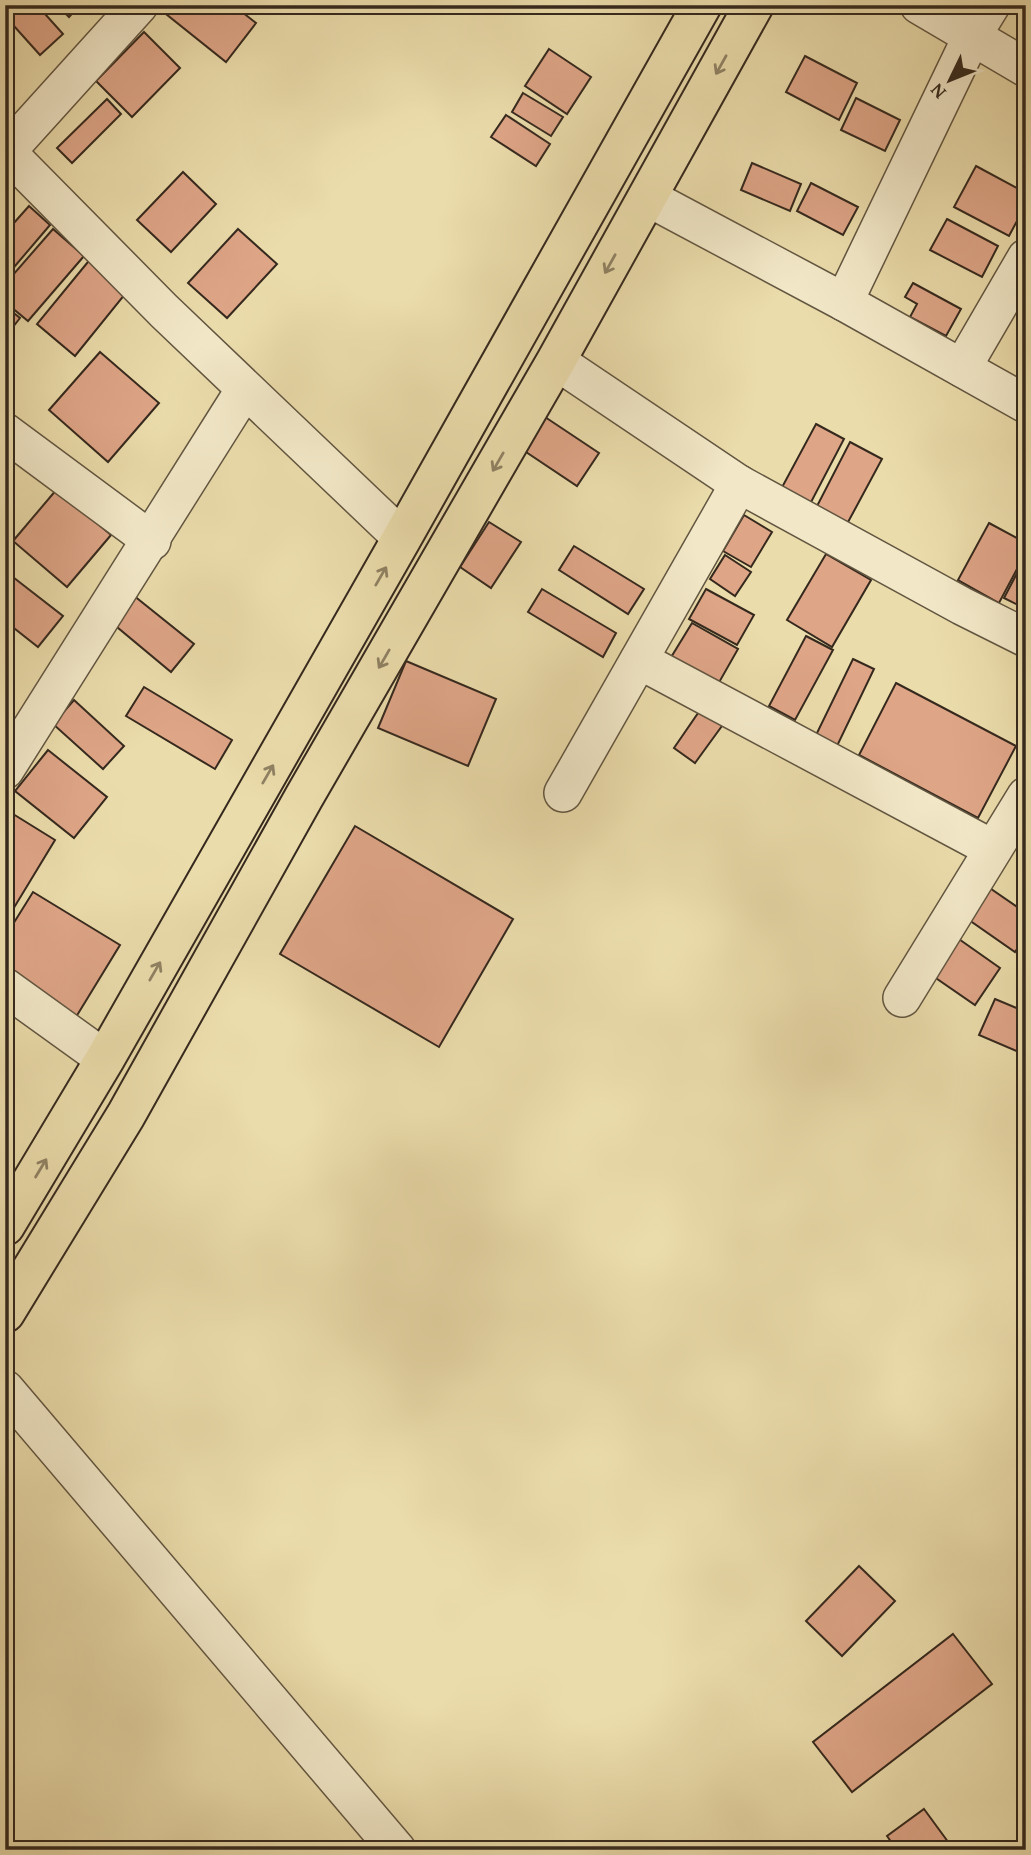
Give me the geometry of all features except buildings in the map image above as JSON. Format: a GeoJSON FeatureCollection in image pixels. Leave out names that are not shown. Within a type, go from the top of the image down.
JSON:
{"type":"FeatureCollection","features":[{"type":"Feature","properties":{"kind":"highway"},"geometry":{"type":"LineString","coordinates":[[5,1226],[104,1059],[402,538],[702,5]]}},
{"type":"Feature","properties":{"kind":"highway"},"geometry":{"type":"LineString","coordinates":[[5,1312],[126,1115],[304,797],[556,360],[754,5]]}},
{"type":"Feature","properties":{"kind":"street"},"geometry":{"type":"LineString","coordinates":[[139,5],[11,166],[402,538]]}},
{"type":"Feature","properties":{"kind":"street"},"geometry":{"type":"LineString","coordinates":[[919,5],[1026,68]]}},
{"type":"Feature","properties":{"kind":"street"},"geometry":{"type":"LineString","coordinates":[[844,302],[972,36],[991,5]]}},
{"type":"Feature","properties":{"kind":"street"},"geometry":{"type":"LineString","coordinates":[[648,197],[1026,404]]}},
{"type":"Feature","properties":{"kind":"street"},"geometry":{"type":"LineString","coordinates":[[962,368],[1026,258]]}},
{"type":"Feature","properties":{"kind":"street"},"geometry":{"type":"LineString","coordinates":[[556,360],[739,484],[1026,638]]}},
{"type":"Feature","properties":{"kind":"street"},"geometry":{"type":"LineString","coordinates":[[12,746],[152,541],[246,389]]}},
{"type":"Feature","properties":{"kind":"street"},"geometry":{"type":"LineString","coordinates":[[6,433],[152,541]]}},
{"type":"Feature","properties":{"kind":"street"},"geometry":{"type":"LineString","coordinates":[[563,793],[739,484]]}},
{"type":"Feature","properties":{"kind":"street"},"geometry":{"type":"LineString","coordinates":[[639,660],[993,849]]}},
{"type":"Feature","properties":{"kind":"street"},"geometry":{"type":"LineString","coordinates":[[902,998],[1026,796]]}},
{"type":"Feature","properties":{"kind":"street"},"geometry":{"type":"LineString","coordinates":[[5,987],[104,1059]]}},
{"type":"Feature","properties":{"kind":"street"},"geometry":{"type":"LineString","coordinates":[[5,1389],[397,1850]]}}]}
